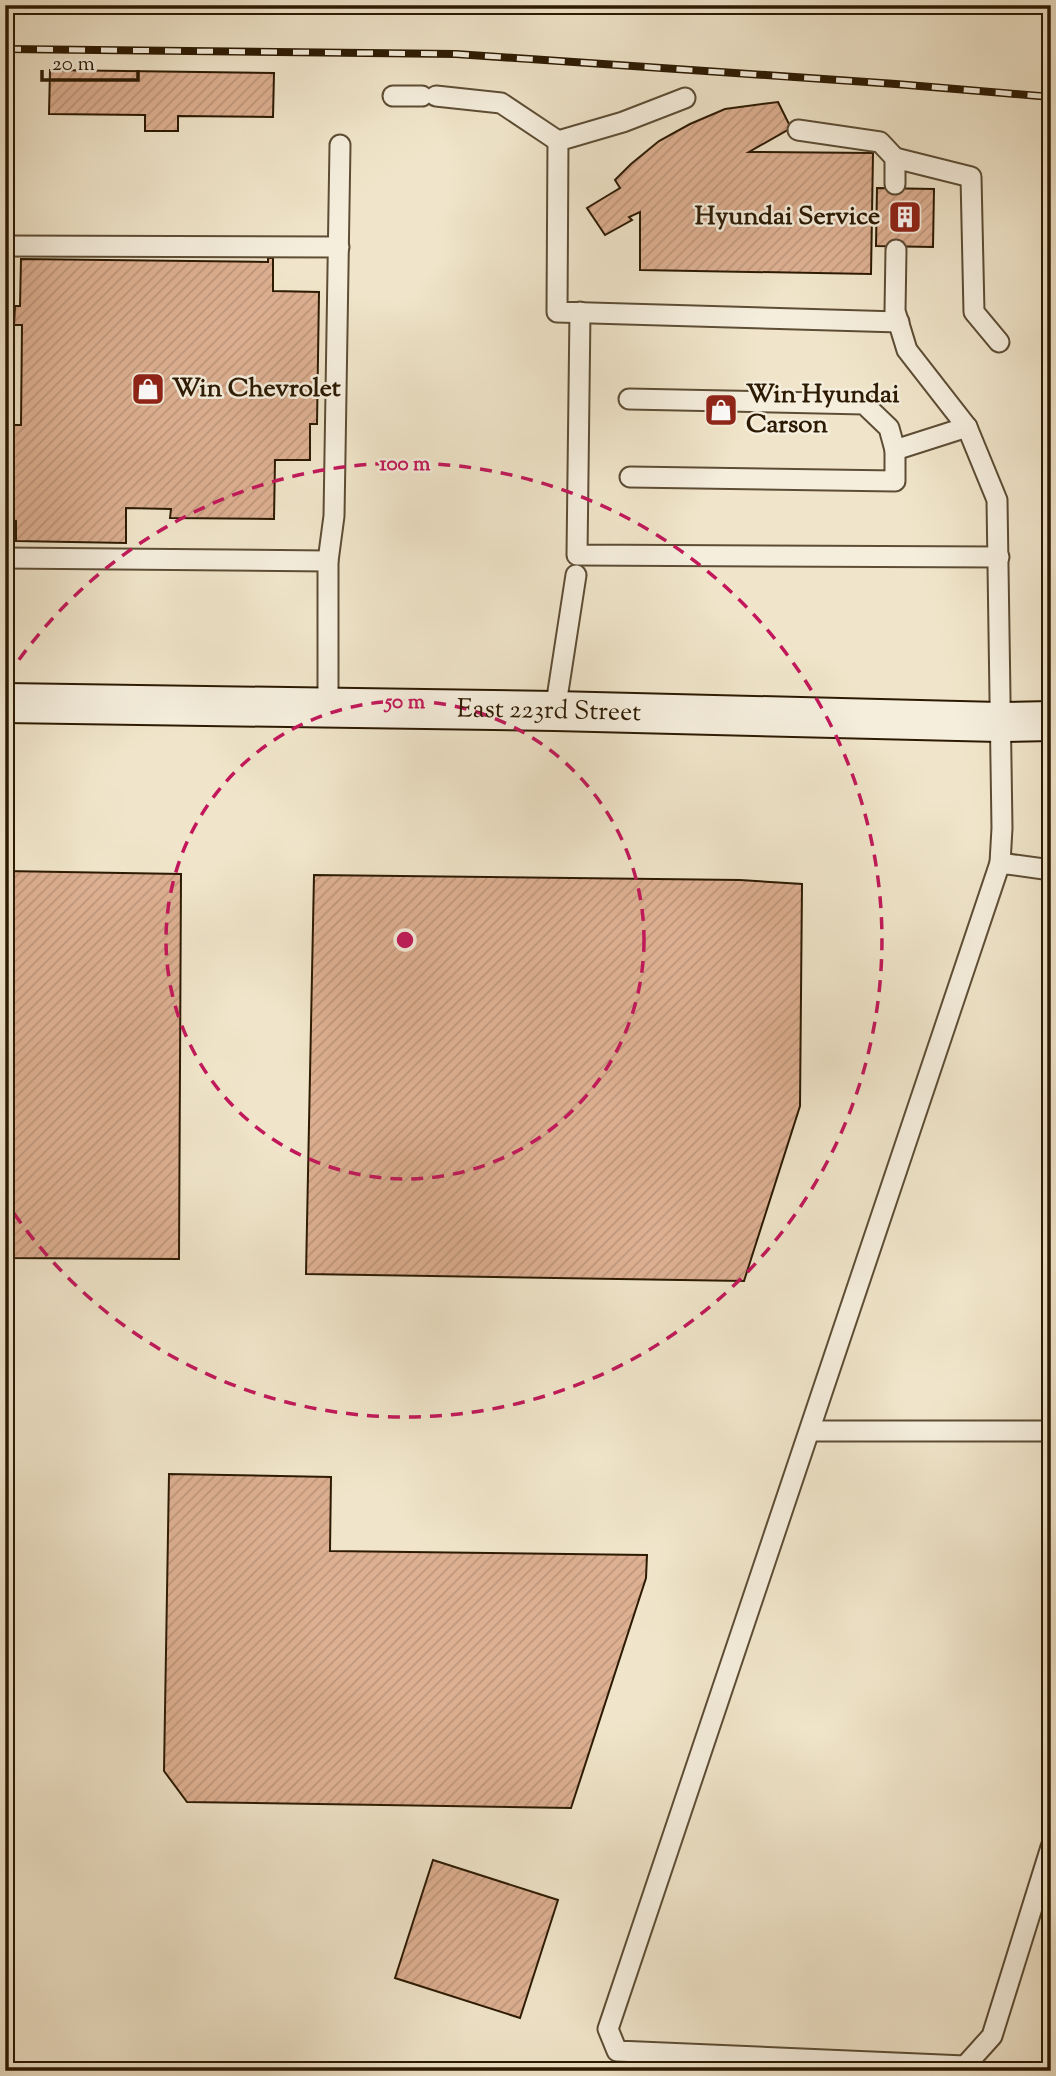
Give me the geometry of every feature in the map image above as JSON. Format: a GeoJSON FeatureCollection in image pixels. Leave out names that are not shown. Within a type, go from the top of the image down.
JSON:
{"type":"FeatureCollection","features":[{"type":"Feature","properties":{"kind":"main road","name":"East 223rd Street"},"geometry":{"type":"LineString","coordinates":[[5,702],[999,722],[1051,720]]}},
{"type":"Feature","properties":{"kind":"lane"},"geometry":{"type":"LineString","coordinates":[[393,96],[429,96],[501,103],[558,141],[623,122],[685,98]]}},
{"type":"Feature","properties":{"kind":"lane"},"geometry":{"type":"LineString","coordinates":[[798,131],[880,142],[895,158],[971,177],[974,312],[999,342]]}},
{"type":"Feature","properties":{"kind":"lane"},"geometry":{"type":"LineString","coordinates":[[558,141],[556,312],[899,322]]}},
{"type":"Feature","properties":{"kind":"lane"},"geometry":{"type":"LineString","coordinates":[[328,708],[328,561],[334,516],[340,145]]}},
{"type":"Feature","properties":{"kind":"lane"},"geometry":{"type":"LineString","coordinates":[[895,158],[895,184]]}},
{"type":"Feature","properties":{"kind":"lane"},"geometry":{"type":"LineString","coordinates":[[5,246],[339,247]]}},
{"type":"Feature","properties":{"kind":"lane"},"geometry":{"type":"LineString","coordinates":[[895,250],[895,311],[907,350],[967,427],[997,500],[1002,828],[1000,863],[608,2029],[617,2051],[965,2066],[992,2036],[1051,1847]]}},
{"type":"Feature","properties":{"kind":"lane"},"geometry":{"type":"LineString","coordinates":[[555,711],[577,565],[580,312]]}},
{"type":"Feature","properties":{"kind":"lane"},"geometry":{"type":"LineString","coordinates":[[629,398],[864,404],[889,428],[895,450],[895,481],[630,477]]}},
{"type":"Feature","properties":{"kind":"lane"},"geometry":{"type":"LineString","coordinates":[[895,450],[967,427]]}},
{"type":"Feature","properties":{"kind":"lane"},"geometry":{"type":"LineString","coordinates":[[577,565],[999,557]]}},
{"type":"Feature","properties":{"kind":"lane"},"geometry":{"type":"LineString","coordinates":[[5,558],[328,561]]}},
{"type":"Feature","properties":{"kind":"lane"},"geometry":{"type":"LineString","coordinates":[[1000,863],[1051,870]]}},
{"type":"Feature","properties":{"kind":"lane"},"geometry":{"type":"LineString","coordinates":[[810,1431],[1051,1431]]}},
{"type":"Feature","properties":{"kind":"building"},"geometry":{"type":"Polygon","coordinates":[[[50,70],[274,73],[273,117],[178,116],[178,131],[145,131],[145,115],[49,114],[50,70]]]}},
{"type":"Feature","properties":{"kind":"building"},"geometry":{"type":"Polygon","coordinates":[[[778,102],[791,128],[749,152],[873,153],[871,274],[640,270],[640,212],[629,217],[632,220],[605,235],[587,208],[620,188],[615,180],[659,141],[725,109],[778,102]]]}},
{"type":"Feature","properties":{"kind":"building"},"geometry":{"type":"Polygon","coordinates":[[[1043,120],[1051,121],[1051,161],[1042,160],[1043,120]]]}},
{"type":"Feature","properties":{"kind":"building","name":"Hyundai Service"},"geometry":{"type":"Polygon","coordinates":[[[877,188],[934,189],[933,247],[876,246],[877,188]]]}},
{"type":"Feature","properties":{"kind":"building"},"geometry":{"type":"Polygon","coordinates":[[[268,258],[273,258],[273,291],[319,292],[317,424],[310,424],[310,460],[275,460],[274,519],[170,518],[171,509],[126,508],[126,543],[16,541],[16,521],[5,521],[5,437],[6,425],[21,425],[22,325],[14,325],[15,306],[20,306],[21,259],[268,262],[268,258]]]}},
{"type":"Feature","properties":{"kind":"building"},"geometry":{"type":"Polygon","coordinates":[[[5,871],[181,874],[179,1259],[5,1258],[5,871]]]}},
{"type":"Feature","properties":{"kind":"building"},"geometry":{"type":"Polygon","coordinates":[[[314,875],[740,880],[802,884],[800,1106],[744,1281],[306,1274],[314,875]]]}},
{"type":"Feature","properties":{"kind":"building"},"geometry":{"type":"Polygon","coordinates":[[[169,1474],[331,1477],[330,1551],[647,1555],[646,1578],[571,1808],[187,1802],[164,1771],[169,1474]]]}},
{"type":"Feature","properties":{"kind":"building"},"geometry":{"type":"Polygon","coordinates":[[[433,1860],[558,1900],[520,2018],[395,1978],[433,1860]]]}},
{"type":"Feature","properties":{"kind":"railway"},"geometry":{"type":"LineString","coordinates":[[5,49],[456,54],[1051,97]]}},
{"type":"Feature","properties":{"kind":"place","name":"Hyundai Service"},"geometry":{"type":"Point","coordinates":[905,217]}},
{"type":"Feature","properties":{"kind":"place","name":"Win Chevrolet"},"geometry":{"type":"Point","coordinates":[148,389]}},
{"type":"Feature","properties":{"kind":"place","name":"Win Hyundai Carson"},"geometry":{"type":"Point","coordinates":[721,410]}}]}
